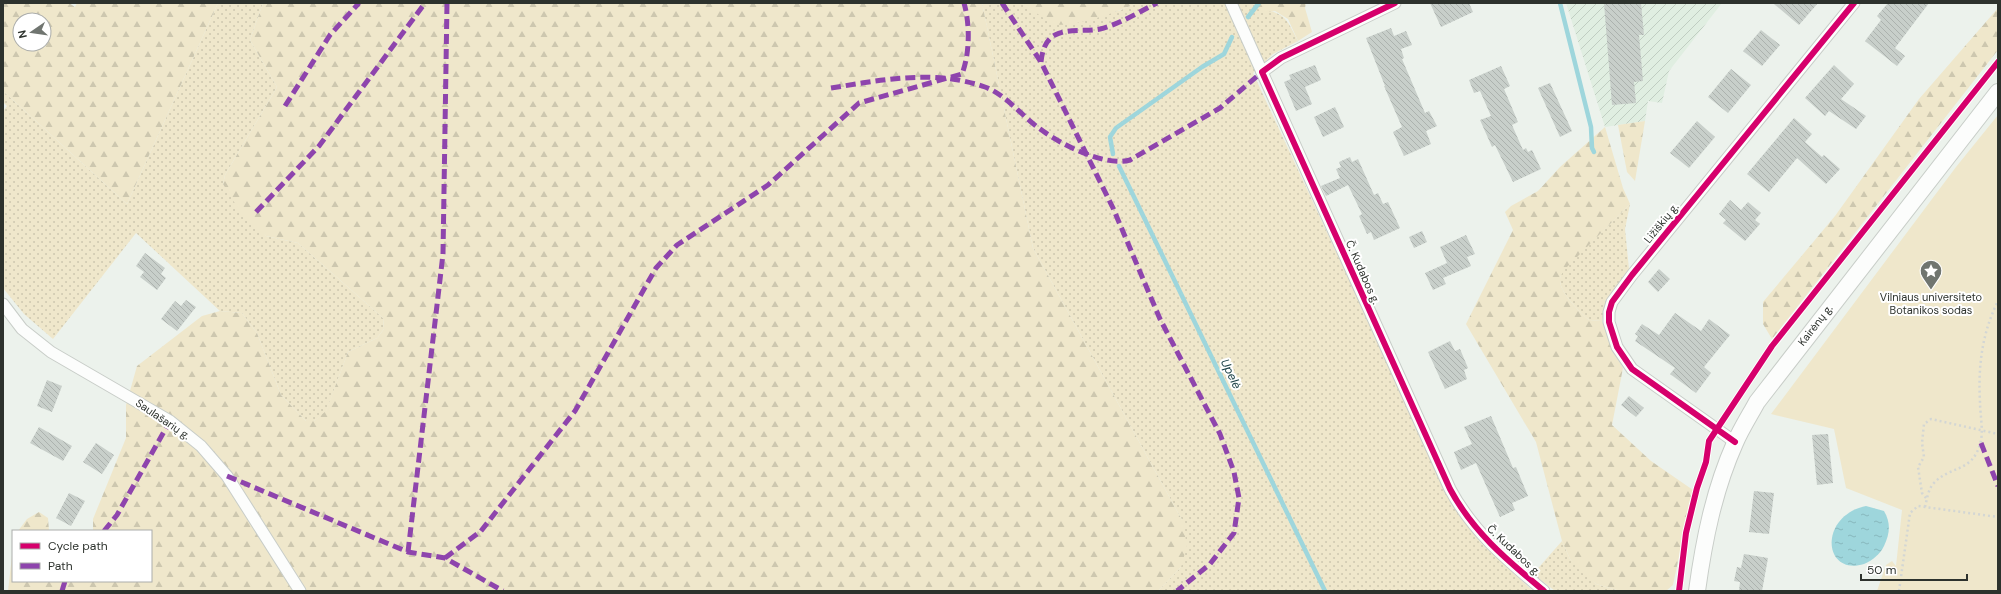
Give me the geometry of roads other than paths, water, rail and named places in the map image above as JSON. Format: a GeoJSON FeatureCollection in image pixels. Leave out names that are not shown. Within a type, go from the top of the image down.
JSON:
{"type":"FeatureCollection","features":[{"type":"Feature","properties":{"kind":"main road","name":"Kairėnų g."},"geometry":{"type":"LineString","coordinates":[[1697,591],[1708,522],[1718,488],[1735,442],[1757,402],[1781,369],[1998,92]]}},
{"type":"Feature","properties":{"kind":"street","name":"Č. Kudabos g."},"geometry":{"type":"LineString","coordinates":[[1230,3],[1446,482],[1461,511],[1485,538],[1544,591]]}},
{"type":"Feature","properties":{"kind":"street"},"geometry":{"type":"LineString","coordinates":[[1262,72],[1281,58],[1394,3]]}},
{"type":"Feature","properties":{"kind":"street","name":"Ližiškių g."},"geometry":{"type":"LineString","coordinates":[[1735,442],[1632,369],[1617,347],[1609,322],[1609,312],[1612,302],[1632,275],[1854,3]]}},
{"type":"Feature","properties":{"kind":"street","name":"Saulašarių g."},"geometry":{"type":"LineString","coordinates":[[3,304],[22,329],[51,352],[170,421],[201,446],[227,476],[300,591]]}},
{"type":"Feature","properties":{"kind":"water"},"geometry":{"type":"Polygon","coordinates":[[[1866,506],[1884,511],[1889,524],[1888,537],[1882,549],[1873,559],[1864,564],[1850,566],[1840,562],[1834,554],[1832,544],[1833,532],[1840,521],[1850,512],[1866,506]]]}},
{"type":"Feature","properties":{"kind":"waterway","name":"Upelė"},"geometry":{"type":"LineString","coordinates":[[1248,17],[1259,3]]}},
{"type":"Feature","properties":{"kind":"waterway"},"geometry":{"type":"LineString","coordinates":[[1560,3],[1591,127],[1592,148],[1594,152]]}},
{"type":"Feature","properties":{"kind":"waterway","name":"Upelė"},"geometry":{"type":"LineString","coordinates":[[1113,154],[1110,137],[1116,128],[1202,67],[1224,54],[1232,37]]}},
{"type":"Feature","properties":{"kind":"waterway","name":"Upelė"},"geometry":{"type":"LineString","coordinates":[[1119,166],[1325,591]]}},
{"type":"Feature","properties":{"kind":"place","name":"Vilniaus universiteto Botanikos sodas"},"geometry":{"type":"Point","coordinates":[1931,290]}}]}
